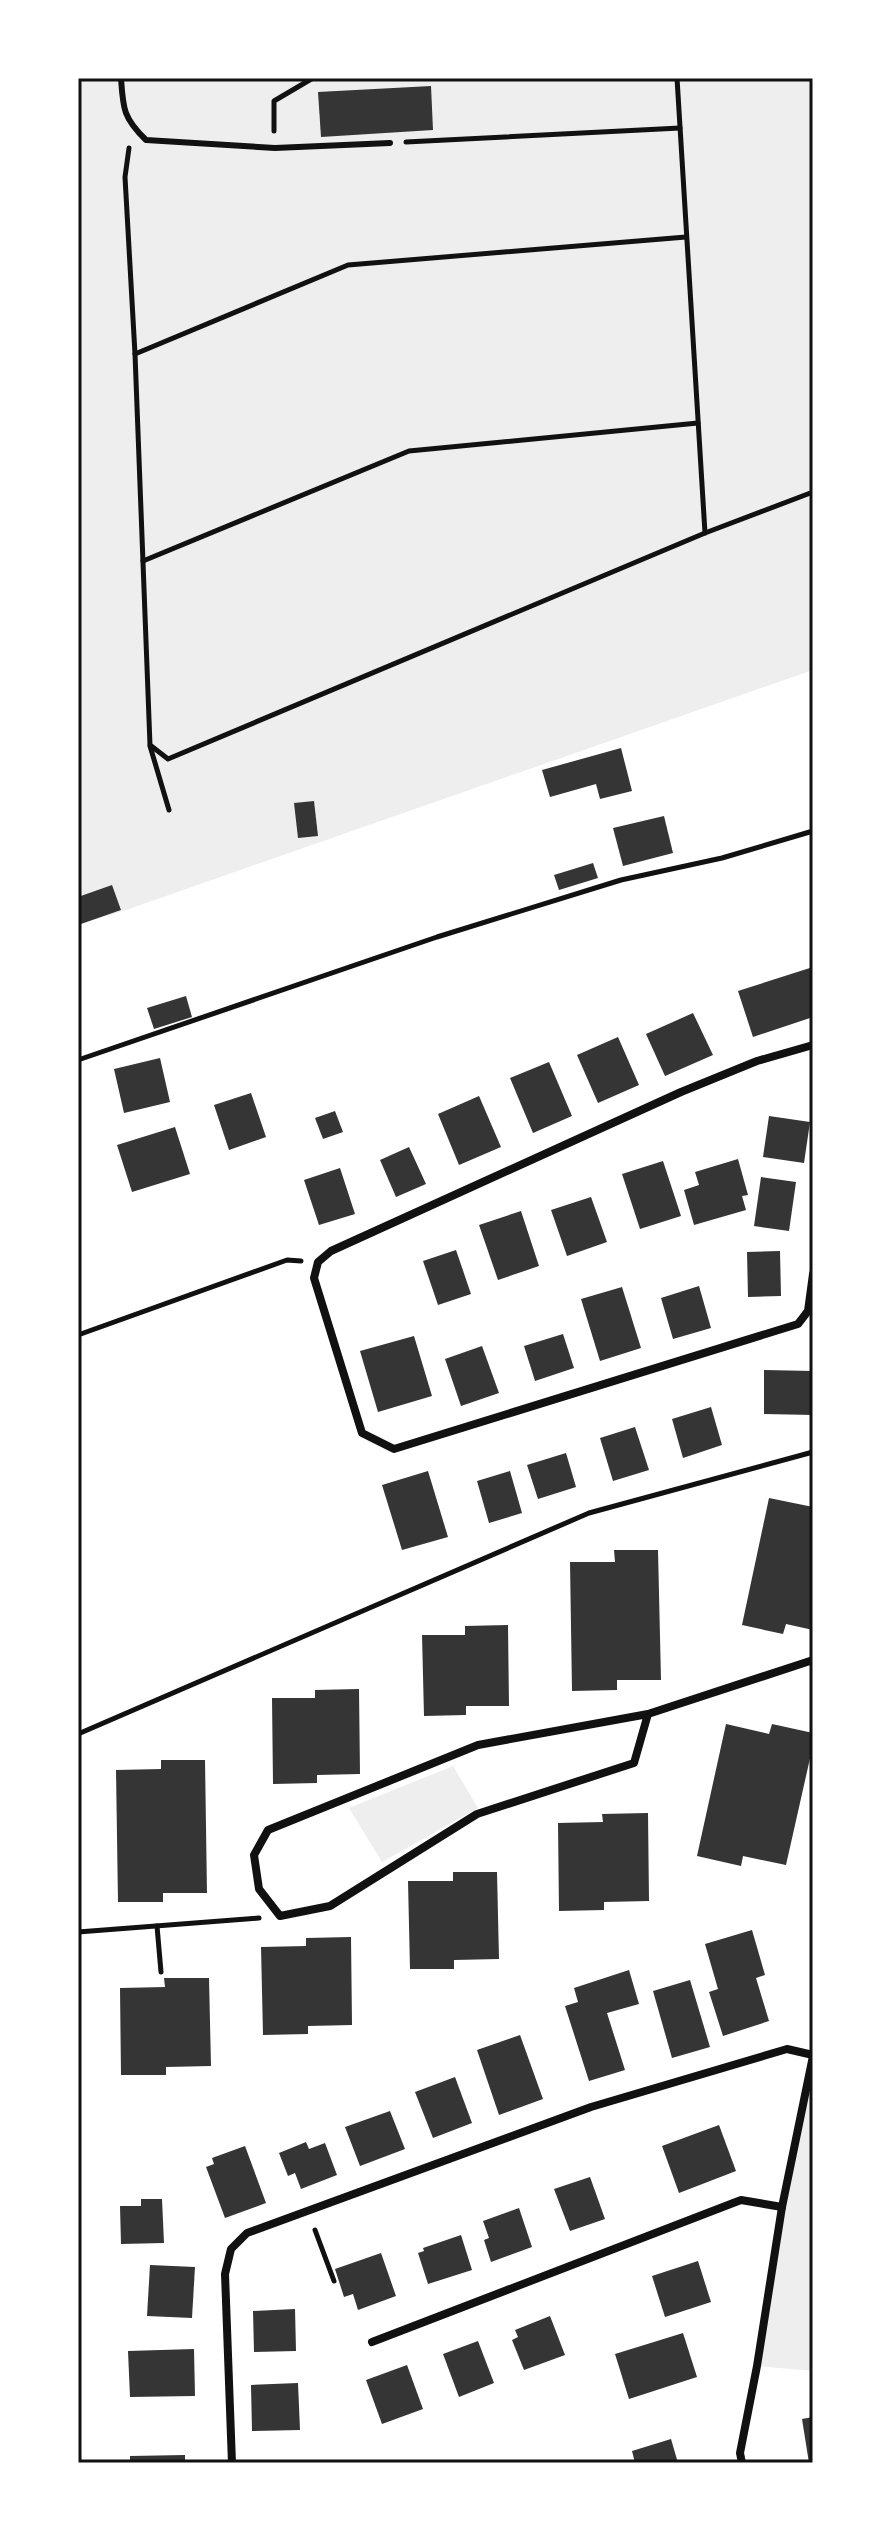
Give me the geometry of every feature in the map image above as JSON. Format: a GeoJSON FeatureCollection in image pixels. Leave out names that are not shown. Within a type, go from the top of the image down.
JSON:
{"type":"FeatureCollection","features":[{"type":"Feature","properties":{"kind":"street"},"geometry":{"type":"LineString","coordinates":[[813,1045],[757,1061],[681,1092],[331,1251],[318,1262],[314,1278],[362,1433],[394,1449],[798,1324],[808,1311],[813,1274]]}},
{"type":"Feature","properties":{"kind":"street"},"geometry":{"type":"LineString","coordinates":[[648,1714],[634,1763],[477,1814],[330,1906],[280,1916],[259,1889],[254,1855],[268,1830],[478,1745],[648,1714],[813,1660]]}},
{"type":"Feature","properties":{"kind":"street"},"geometry":{"type":"LineString","coordinates":[[232,2463],[225,2274],[231,2249],[247,2233],[591,2107],[787,2049],[813,2055],[782,2207],[740,2453],[742,2463]]}},
{"type":"Feature","properties":{"kind":"street"},"geometry":{"type":"LineString","coordinates":[[372,2342],[741,2200],[782,2207]]}},
{"type":"Feature","properties":{"kind":"lane"},"geometry":{"type":"LineString","coordinates":[[121,78],[123,109],[132,127],[146,140],[275,148],[390,143]]}},
{"type":"Feature","properties":{"kind":"path"},"geometry":{"type":"LineString","coordinates":[[275,148],[274,101],[313,78]]}},
{"type":"Feature","properties":{"kind":"path"},"geometry":{"type":"LineString","coordinates":[[677,78],[705,533]]}},
{"type":"Feature","properties":{"kind":"path"},"geometry":{"type":"LineString","coordinates":[[132,127],[125,177],[150,745],[169,810]]}},
{"type":"Feature","properties":{"kind":"path"},"geometry":{"type":"LineString","coordinates":[[390,143],[680,128]]}},
{"type":"Feature","properties":{"kind":"path"},"geometry":{"type":"LineString","coordinates":[[135,354],[348,265],[686,237]]}},
{"type":"Feature","properties":{"kind":"path"},"geometry":{"type":"LineString","coordinates":[[143,561],[409,451],[698,423]]}},
{"type":"Feature","properties":{"kind":"path"},"geometry":{"type":"LineString","coordinates":[[150,745],[168,759],[705,533],[813,492]]}},
{"type":"Feature","properties":{"kind":"path"},"geometry":{"type":"LineString","coordinates":[[78,1060],[437,937],[621,880],[722,858],[813,831]]}},
{"type":"Feature","properties":{"kind":"path"},"geometry":{"type":"LineString","coordinates":[[78,1335],[287,1260],[318,1262]]}},
{"type":"Feature","properties":{"kind":"path"},"geometry":{"type":"LineString","coordinates":[[78,1734],[589,1513],[813,1452]]}},
{"type":"Feature","properties":{"kind":"path"},"geometry":{"type":"LineString","coordinates":[[78,1932],[280,1916]]}},
{"type":"Feature","properties":{"kind":"path"},"geometry":{"type":"LineString","coordinates":[[157,1926],[161,1972]]}},
{"type":"Feature","properties":{"kind":"path"},"geometry":{"type":"LineString","coordinates":[[307,2210],[334,2281]]}},
{"type":"Feature","properties":{"kind":"shaded area"},"geometry":{"type":"Polygon","coordinates":[[[78,78],[813,78],[813,670],[78,925],[78,78]]]}},
{"type":"Feature","properties":{"kind":"shaded area"},"geometry":{"type":"Polygon","coordinates":[[[453,1766],[478,1808],[382,1862],[349,1808],[453,1766]]]}},
{"type":"Feature","properties":{"kind":"shaded area"},"geometry":{"type":"Polygon","coordinates":[[[813,2056],[813,2371],[757,2366],[813,2056]]]}},
{"type":"Feature","properties":{"kind":"building"},"geometry":{"type":"Polygon","coordinates":[[[431,86],[433,130],[321,137],[318,92],[431,86]]]}},
{"type":"Feature","properties":{"kind":"building"},"geometry":{"type":"Polygon","coordinates":[[[621,748],[632,791],[600,799],[596,784],[550,797],[542,770],[621,748]]]}},
{"type":"Feature","properties":{"kind":"building"},"geometry":{"type":"Polygon","coordinates":[[[314,801],[318,836],[298,838],[294,803],[314,801]]]}},
{"type":"Feature","properties":{"kind":"building"},"geometry":{"type":"Polygon","coordinates":[[[664,816],[673,853],[623,866],[613,828],[664,816]]]}},
{"type":"Feature","properties":{"kind":"building"},"geometry":{"type":"Polygon","coordinates":[[[593,863],[598,878],[559,890],[554,875],[593,863]]]}},
{"type":"Feature","properties":{"kind":"building"},"geometry":{"type":"Polygon","coordinates":[[[112,885],[121,910],[78,925],[78,897],[112,885]]]}},
{"type":"Feature","properties":{"kind":"building"},"geometry":{"type":"Polygon","coordinates":[[[813,967],[813,1017],[753,1037],[738,991],[813,967]]]}},
{"type":"Feature","properties":{"kind":"building"},"geometry":{"type":"Polygon","coordinates":[[[186,996],[192,1017],[154,1029],[147,1008],[186,996]]]}},
{"type":"Feature","properties":{"kind":"building"},"geometry":{"type":"Polygon","coordinates":[[[693,1013],[713,1055],[665,1076],[646,1034],[693,1013]]]}},
{"type":"Feature","properties":{"kind":"building"},"geometry":{"type":"Polygon","coordinates":[[[618,1037],[639,1085],[598,1103],[577,1055],[618,1037]]]}},
{"type":"Feature","properties":{"kind":"building"},"geometry":{"type":"Polygon","coordinates":[[[160,1058],[170,1102],[124,1113],[114,1069],[160,1058]]]}},
{"type":"Feature","properties":{"kind":"building"},"geometry":{"type":"Polygon","coordinates":[[[549,1062],[572,1116],[533,1133],[510,1078],[549,1062]]]}},
{"type":"Feature","properties":{"kind":"building"},"geometry":{"type":"Polygon","coordinates":[[[251,1093],[266,1137],[229,1150],[214,1105],[251,1093]]]}},
{"type":"Feature","properties":{"kind":"building"},"geometry":{"type":"Polygon","coordinates":[[[479,1096],[501,1147],[459,1165],[438,1114],[479,1096]]]}},
{"type":"Feature","properties":{"kind":"building"},"geometry":{"type":"Polygon","coordinates":[[[335,1111],[343,1132],[323,1139],[315,1118],[335,1111]]]}},
{"type":"Feature","properties":{"kind":"building"},"geometry":{"type":"Polygon","coordinates":[[[769,1116],[810,1122],[804,1163],[763,1157],[769,1116]]]}},
{"type":"Feature","properties":{"kind":"building"},"geometry":{"type":"Polygon","coordinates":[[[175,1127],[190,1174],[132,1192],[117,1145],[175,1127]]]}},
{"type":"Feature","properties":{"kind":"building"},"geometry":{"type":"Polygon","coordinates":[[[409,1147],[426,1184],[396,1197],[380,1160],[409,1147]]]}},
{"type":"Feature","properties":{"kind":"building"},"geometry":{"type":"Polygon","coordinates":[[[738,1159],[748,1195],[742,1196],[746,1210],[694,1225],[684,1190],[699,1185],[695,1172],[738,1159]]]}},
{"type":"Feature","properties":{"kind":"building"},"geometry":{"type":"Polygon","coordinates":[[[663,1161],[681,1216],[640,1229],[622,1174],[663,1161]]]}},
{"type":"Feature","properties":{"kind":"building"},"geometry":{"type":"Polygon","coordinates":[[[340,1168],[355,1214],[319,1225],[304,1180],[340,1168]]]}},
{"type":"Feature","properties":{"kind":"building"},"geometry":{"type":"Polygon","coordinates":[[[761,1177],[796,1182],[789,1231],[754,1226],[761,1177]]]}},
{"type":"Feature","properties":{"kind":"building"},"geometry":{"type":"Polygon","coordinates":[[[591,1197],[607,1242],[567,1256],[551,1210],[591,1197]]]}},
{"type":"Feature","properties":{"kind":"building"},"geometry":{"type":"Polygon","coordinates":[[[521,1211],[539,1266],[498,1280],[479,1225],[521,1211]]]}},
{"type":"Feature","properties":{"kind":"building"},"geometry":{"type":"Polygon","coordinates":[[[456,1250],[471,1294],[438,1305],[423,1261],[456,1250]]]}},
{"type":"Feature","properties":{"kind":"building"},"geometry":{"type":"Polygon","coordinates":[[[780,1251],[781,1296],[748,1297],[747,1252],[780,1251]]]}},
{"type":"Feature","properties":{"kind":"building"},"geometry":{"type":"Polygon","coordinates":[[[699,1286],[711,1328],[673,1339],[661,1298],[699,1286]]]}},
{"type":"Feature","properties":{"kind":"building"},"geometry":{"type":"Polygon","coordinates":[[[622,1287],[641,1348],[600,1361],[581,1299],[622,1287]]]}},
{"type":"Feature","properties":{"kind":"building"},"geometry":{"type":"Polygon","coordinates":[[[563,1334],[574,1368],[535,1381],[524,1346],[563,1334]]]}},
{"type":"Feature","properties":{"kind":"building"},"geometry":{"type":"Polygon","coordinates":[[[414,1336],[432,1396],[378,1412],[360,1351],[414,1336]]]}},
{"type":"Feature","properties":{"kind":"building"},"geometry":{"type":"Polygon","coordinates":[[[482,1346],[499,1393],[461,1406],[445,1359],[482,1346]]]}},
{"type":"Feature","properties":{"kind":"building"},"geometry":{"type":"Polygon","coordinates":[[[764,1370],[813,1371],[813,1415],[764,1414],[764,1370]]]}},
{"type":"Feature","properties":{"kind":"building"},"geometry":{"type":"Polygon","coordinates":[[[711,1407],[722,1445],[683,1458],[672,1419],[711,1407]]]}},
{"type":"Feature","properties":{"kind":"building"},"geometry":{"type":"Polygon","coordinates":[[[635,1427],[649,1470],[613,1481],[600,1438],[635,1427]]]}},
{"type":"Feature","properties":{"kind":"building"},"geometry":{"type":"Polygon","coordinates":[[[566,1453],[576,1487],[538,1499],[527,1465],[566,1453]]]}},
{"type":"Feature","properties":{"kind":"building"},"geometry":{"type":"Polygon","coordinates":[[[428,1471],[448,1537],[402,1550],[382,1485],[428,1471]]]}},
{"type":"Feature","properties":{"kind":"building"},"geometry":{"type":"Polygon","coordinates":[[[510,1471],[522,1513],[489,1523],[477,1481],[510,1471]]]}},
{"type":"Feature","properties":{"kind":"building"},"geometry":{"type":"Polygon","coordinates":[[[769,1498],[813,1507],[813,1630],[786,1624],[783,1634],[742,1625],[769,1498]]]}},
{"type":"Feature","properties":{"kind":"building"},"geometry":{"type":"Polygon","coordinates":[[[614,1550],[658,1550],[661,1680],[617,1680],[617,1690],[572,1691],[570,1562],[615,1562],[614,1550]]]}},
{"type":"Feature","properties":{"kind":"building"},"geometry":{"type":"Polygon","coordinates":[[[508,1625],[509,1706],[466,1706],[466,1715],[424,1716],[422,1635],[465,1635],[465,1626],[508,1625]]]}},
{"type":"Feature","properties":{"kind":"building"},"geometry":{"type":"Polygon","coordinates":[[[359,1689],[360,1774],[317,1775],[317,1783],[273,1784],[272,1698],[315,1698],[315,1690],[359,1689]]]}},
{"type":"Feature","properties":{"kind":"building"},"geometry":{"type":"Polygon","coordinates":[[[726,1724],[769,1734],[772,1724],[813,1733],[813,1745],[786,1865],[743,1856],[741,1866],[697,1856],[726,1724]]]}},
{"type":"Feature","properties":{"kind":"building"},"geometry":{"type":"Polygon","coordinates":[[[161,1760],[205,1760],[207,1893],[163,1893],[163,1902],[118,1902],[116,1770],[161,1769],[161,1760]]]}},
{"type":"Feature","properties":{"kind":"building"},"geometry":{"type":"Polygon","coordinates":[[[648,1813],[649,1901],[604,1902],[604,1910],[559,1911],[558,1823],[603,1822],[602,1814],[648,1813]]]}},
{"type":"Feature","properties":{"kind":"building"},"geometry":{"type":"Polygon","coordinates":[[[453,1872],[497,1872],[499,1959],[454,1960],[454,1969],[410,1969],[408,1881],[453,1881],[453,1872]]]}},
{"type":"Feature","properties":{"kind":"building"},"geometry":{"type":"Polygon","coordinates":[[[752,1930],[765,1975],[756,1978],[769,2021],[723,2036],[709,1992],[718,1989],[705,1944],[752,1930]]]}},
{"type":"Feature","properties":{"kind":"building"},"geometry":{"type":"Polygon","coordinates":[[[351,1937],[352,2025],[308,2026],[308,2034],[263,2035],[261,1947],[306,1946],[306,1938],[351,1937]]]}},
{"type":"Feature","properties":{"kind":"building"},"geometry":{"type":"Polygon","coordinates":[[[629,1970],[639,2004],[607,2013],[625,2070],[589,2081],[565,2006],[578,2002],[574,1988],[629,1970]]]}},
{"type":"Feature","properties":{"kind":"building"},"geometry":{"type":"Polygon","coordinates":[[[164,1978],[209,1978],[211,2066],[166,2067],[166,2075],[121,2075],[120,1988],[165,1987],[164,1978]]]}},
{"type":"Feature","properties":{"kind":"building"},"geometry":{"type":"Polygon","coordinates":[[[690,1980],[710,2047],[672,2058],[653,1991],[690,1980]]]}},
{"type":"Feature","properties":{"kind":"building"},"geometry":{"type":"Polygon","coordinates":[[[520,2035],[543,2099],[499,2115],[477,2050],[520,2035]]]}},
{"type":"Feature","properties":{"kind":"building"},"geometry":{"type":"Polygon","coordinates":[[[455,2077],[472,2123],[433,2138],[415,2092],[455,2077]]]}},
{"type":"Feature","properties":{"kind":"building"},"geometry":{"type":"Polygon","coordinates":[[[390,2111],[405,2149],[360,2166],[345,2127],[390,2111]]]}},
{"type":"Feature","properties":{"kind":"building"},"geometry":{"type":"Polygon","coordinates":[[[719,2125],[736,2171],[679,2193],[662,2146],[719,2125]]]}},
{"type":"Feature","properties":{"kind":"building"},"geometry":{"type":"Polygon","coordinates":[[[306,2142],[309,2149],[325,2143],[337,2175],[301,2189],[295,2173],[288,2176],[279,2153],[306,2142]]]}},
{"type":"Feature","properties":{"kind":"building"},"geometry":{"type":"Polygon","coordinates":[[[245,2146],[266,2203],[225,2218],[206,2167],[214,2164],[212,2158],[245,2146]]]}},
{"type":"Feature","properties":{"kind":"building"},"geometry":{"type":"Polygon","coordinates":[[[590,2177],[605,2219],[570,2231],[554,2189],[590,2177]]]}},
{"type":"Feature","properties":{"kind":"building"},"geometry":{"type":"Polygon","coordinates":[[[141,2199],[162,2199],[164,2243],[121,2244],[120,2206],[141,2206],[141,2199]]]}},
{"type":"Feature","properties":{"kind":"building"},"geometry":{"type":"Polygon","coordinates":[[[519,2208],[532,2247],[491,2262],[484,2240],[489,2238],[483,2221],[519,2208]]]}},
{"type":"Feature","properties":{"kind":"building"},"geometry":{"type":"Polygon","coordinates":[[[461,2235],[472,2270],[428,2284],[418,2253],[424,2251],[423,2248],[461,2235]]]}},
{"type":"Feature","properties":{"kind":"building"},"geometry":{"type":"Polygon","coordinates":[[[381,2253],[396,2296],[358,2310],[353,2294],[344,2297],[335,2269],[381,2253]]]}},
{"type":"Feature","properties":{"kind":"building"},"geometry":{"type":"Polygon","coordinates":[[[698,2261],[711,2302],[665,2317],[652,2276],[698,2261]]]}},
{"type":"Feature","properties":{"kind":"building"},"geometry":{"type":"Polygon","coordinates":[[[150,2265],[195,2267],[192,2318],[147,2316],[150,2265]]]}},
{"type":"Feature","properties":{"kind":"building"},"geometry":{"type":"Polygon","coordinates":[[[295,2309],[296,2351],[254,2352],[253,2311],[295,2309]]]}},
{"type":"Feature","properties":{"kind":"building"},"geometry":{"type":"Polygon","coordinates":[[[550,2316],[565,2355],[524,2370],[512,2340],[518,2337],[515,2330],[550,2316]]]}},
{"type":"Feature","properties":{"kind":"building"},"geometry":{"type":"Polygon","coordinates":[[[683,2333],[697,2377],[629,2399],[615,2354],[683,2333]]]}},
{"type":"Feature","properties":{"kind":"building"},"geometry":{"type":"Polygon","coordinates":[[[478,2341],[494,2383],[459,2397],[443,2354],[478,2341]]]}},
{"type":"Feature","properties":{"kind":"building"},"geometry":{"type":"Polygon","coordinates":[[[194,2349],[195,2396],[130,2397],[128,2351],[194,2349]]]}},
{"type":"Feature","properties":{"kind":"building"},"geometry":{"type":"Polygon","coordinates":[[[407,2365],[423,2409],[382,2424],[366,2380],[407,2365]]]}},
{"type":"Feature","properties":{"kind":"building"},"geometry":{"type":"Polygon","coordinates":[[[298,2383],[300,2430],[252,2431],[251,2385],[298,2383]]]}},
{"type":"Feature","properties":{"kind":"building"},"geometry":{"type":"Polygon","coordinates":[[[813,2417],[813,2463],[809,2463],[802,2419],[813,2417]]]}},
{"type":"Feature","properties":{"kind":"building"},"geometry":{"type":"Polygon","coordinates":[[[671,2439],[678,2463],[635,2463],[632,2451],[671,2439]]]}},
{"type":"Feature","properties":{"kind":"building"},"geometry":{"type":"Polygon","coordinates":[[[185,2455],[185,2463],[130,2463],[130,2456],[185,2455]]]}}]}
